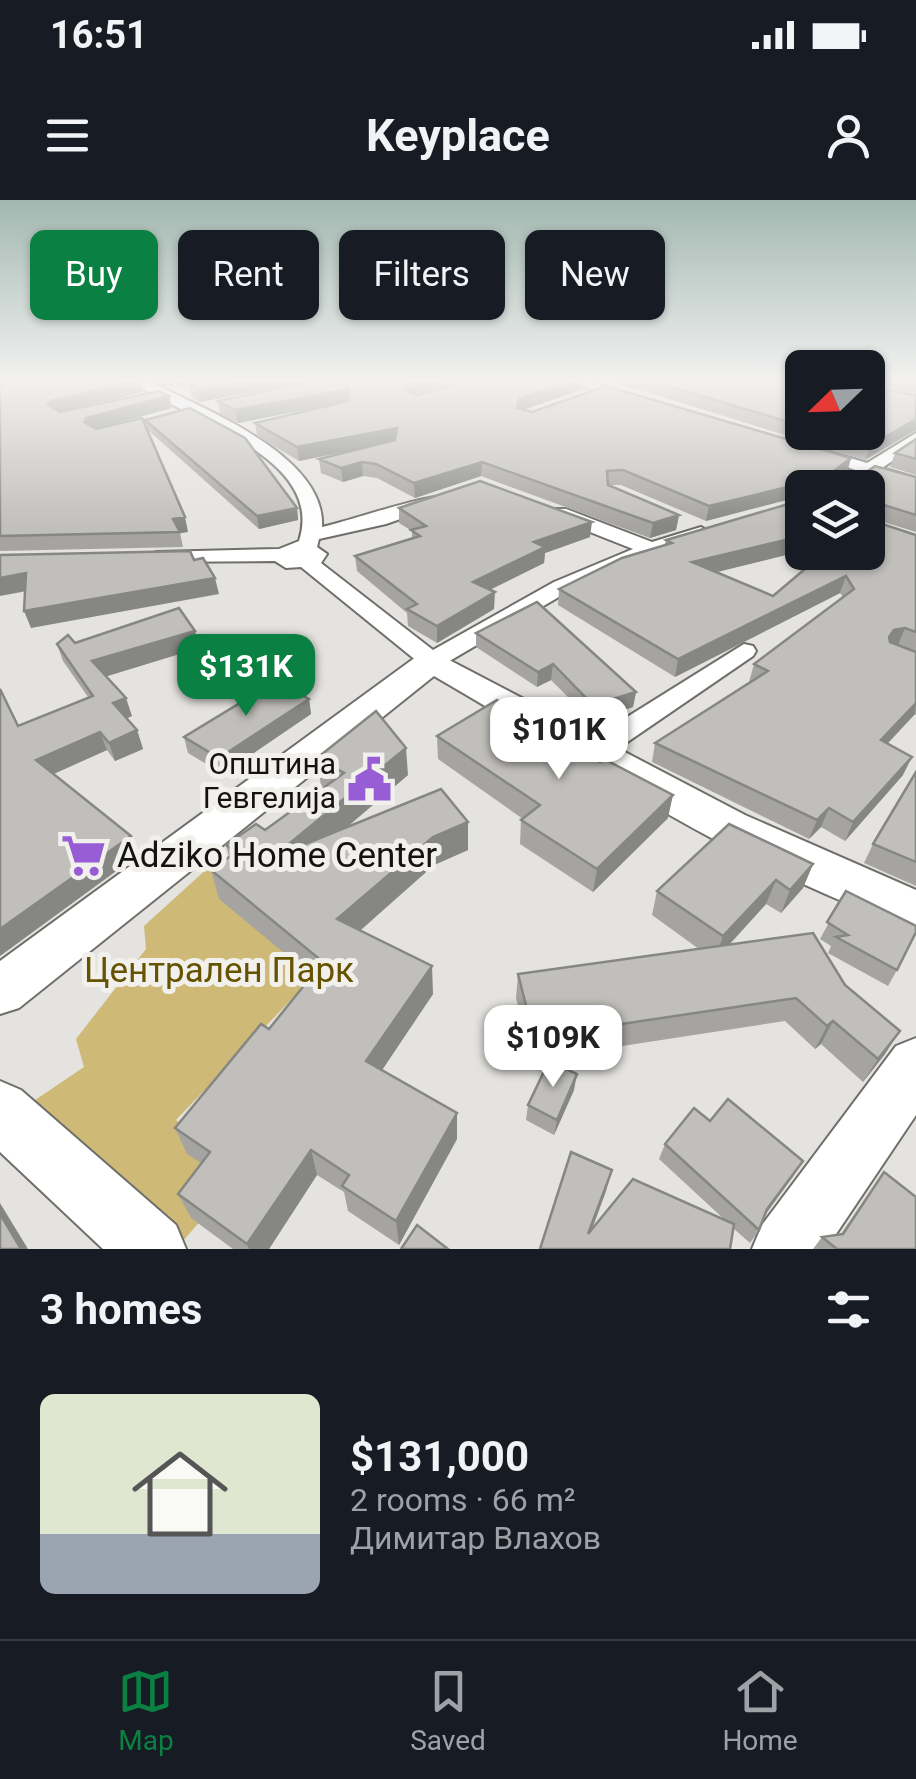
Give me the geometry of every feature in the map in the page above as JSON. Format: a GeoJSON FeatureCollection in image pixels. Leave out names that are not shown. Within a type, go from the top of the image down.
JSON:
{"type":"FeatureCollection","features":[{"type":"Feature","properties":{"kind":"main road"},"geometry":{"type":"LineString","coordinates":[[0,992],[432,661],[773,850],[833,879],[916,910]]}},
{"type":"Feature","properties":{"kind":"main road"},"geometry":{"type":"LineString","coordinates":[[786,1249],[916,1066]]}},
{"type":"Feature","properties":{"kind":"main road"},"geometry":{"type":"LineString","coordinates":[[5,1126],[152,1249]]}},
{"type":"Feature","properties":{"kind":"street"},"geometry":{"type":"LineString","coordinates":[[225,429],[292,471],[307,491],[314,512],[309,548]]}},
{"type":"Feature","properties":{"kind":"street"},"geometry":{"type":"LineString","coordinates":[[232,433],[251,429]]}},
{"type":"Feature","properties":{"kind":"street"},"geometry":{"type":"LineString","coordinates":[[808,450],[871,470],[916,438]]}},
{"type":"Feature","properties":{"kind":"street"},"geometry":{"type":"LineString","coordinates":[[292,471],[312,466]]}},
{"type":"Feature","properties":{"kind":"street"},"geometry":{"type":"LineString","coordinates":[[885,474],[916,484]]}},
{"type":"Feature","properties":{"kind":"street"},"geometry":{"type":"LineString","coordinates":[[126,558],[282,555],[286,562],[309,548],[446,496]]}},
{"type":"Feature","properties":{"kind":"street"},"geometry":{"type":"LineString","coordinates":[[542,506],[650,549]]}},
{"type":"Feature","properties":{"kind":"street"},"geometry":{"type":"LineString","coordinates":[[309,548],[432,661],[546,592],[650,549],[714,530],[676,518]]}},
{"type":"Feature","properties":{"kind":"street"},"geometry":{"type":"LineString","coordinates":[[594,751],[744,651]]}},
{"type":"Feature","properties":{"kind":"green space","name":"Централен Парк"},"geometry":{"type":"Polygon","coordinates":[[[210,866],[332,957],[176,1120],[243,1172],[176,1249],[7,1119],[84,1067],[76,1039],[146,949],[144,926],[210,866]]]}},
{"type":"Feature","properties":{"kind":"building"},"geometry":{"type":"Polygon","coordinates":[[[0,429],[147,429],[185,517],[173,519],[180,532],[0,536],[0,429]]]}},
{"type":"Feature","properties":{"kind":"building"},"geometry":{"type":"Polygon","coordinates":[[[155,429],[228,429],[245,438],[297,508],[257,516],[155,429]]]}},
{"type":"Feature","properties":{"kind":"building"},"geometry":{"type":"Polygon","coordinates":[[[265,429],[392,429],[297,447],[265,429]]]}},
{"type":"Feature","properties":{"kind":"building"},"geometry":{"type":"Polygon","coordinates":[[[397,429],[752,429],[785,439],[785,450],[824,450],[851,458],[835,470],[785,470],[785,488],[709,506],[623,470],[607,471],[608,485],[679,515],[653,523],[482,462],[414,483],[376,464],[362,462],[341,468],[319,459],[395,440],[397,429]]]}},
{"type":"Feature","properties":{"kind":"building"},"geometry":{"type":"Polygon","coordinates":[[[916,439],[916,459],[895,453],[916,439]]]}},
{"type":"Feature","properties":{"kind":"building"},"geometry":{"type":"Polygon","coordinates":[[[875,466],[916,477],[916,515],[885,505],[885,470],[869,470],[875,466]]]}},
{"type":"Feature","properties":{"kind":"building"},"geometry":{"type":"Polygon","coordinates":[[[480,481],[592,522],[534,542],[545,547],[473,582],[495,592],[437,626],[407,609],[417,604],[355,556],[420,536],[411,530],[426,526],[399,508],[480,481]]]}},
{"type":"Feature","properties":{"kind":"building"},"geometry":{"type":"Polygon","coordinates":[[[785,505],[785,540],[692,562],[773,596],[804,570],[885,570],[885,525],[916,535],[916,632],[894,630],[889,637],[890,642],[916,652],[916,703],[881,740],[912,757],[853,822],[829,808],[817,820],[655,743],[768,671],[754,664],[854,589],[846,576],[678,659],[559,589],[622,558],[672,543],[666,540],[785,505]]]}},
{"type":"Feature","properties":{"kind":"building"},"geometry":{"type":"Polygon","coordinates":[[[190,551],[194,560],[203,558],[215,578],[24,611],[26,573],[0,578],[0,555],[190,551]]]}},
{"type":"Feature","properties":{"kind":"building"},"geometry":{"type":"Polygon","coordinates":[[[537,602],[636,692],[593,705],[553,664],[538,672],[476,633],[537,602]]]}},
{"type":"Feature","properties":{"kind":"building"},"geometry":{"type":"Polygon","coordinates":[[[179,608],[195,631],[92,661],[126,698],[113,703],[137,730],[109,743],[100,732],[36,760],[131,836],[0,929],[0,689],[18,726],[93,696],[57,644],[68,635],[75,643],[179,608]]]}},
{"type":"Feature","properties":{"kind":"building"},"geometry":{"type":"Polygon","coordinates":[[[276,681],[309,699],[219,758],[184,737],[276,681]]]}},
{"type":"Feature","properties":{"kind":"building"},"geometry":{"type":"Polygon","coordinates":[[[497,700],[600,762],[604,759],[673,795],[597,869],[521,820],[540,805],[437,736],[497,700]]]}},
{"type":"Feature","properties":{"kind":"building"},"geometry":{"type":"Polygon","coordinates":[[[376,711],[406,748],[273,857],[441,789],[468,822],[433,837],[337,919],[432,966],[366,1061],[457,1113],[396,1221],[342,1186],[349,1175],[311,1150],[247,1244],[178,1194],[210,1152],[175,1128],[261,1024],[269,1029],[323,962],[211,870],[236,852],[226,845],[256,824],[265,830],[344,773],[317,758],[376,711]]]}},
{"type":"Feature","properties":{"kind":"building"},"geometry":{"type":"Polygon","coordinates":[[[916,772],[916,862],[873,844],[916,772]]]}},
{"type":"Feature","properties":{"kind":"building"},"geometry":{"type":"Polygon","coordinates":[[[729,824],[813,864],[790,890],[776,880],[723,936],[657,891],[729,824]]]}},
{"type":"Feature","properties":{"kind":"building"},"geometry":{"type":"Polygon","coordinates":[[[846,891],[916,926],[897,970],[836,937],[848,935],[827,922],[846,891]]]}},
{"type":"Feature","properties":{"kind":"building"},"geometry":{"type":"Polygon","coordinates":[[[813,933],[845,985],[900,1031],[878,1059],[833,1021],[827,1026],[796,998],[534,1037],[518,974],[813,933]]]}},
{"type":"Feature","properties":{"kind":"building"},"geometry":{"type":"Polygon","coordinates":[[[549,1061],[577,1074],[557,1120],[528,1105],[549,1061]]]}},
{"type":"Feature","properties":{"kind":"building"},"geometry":{"type":"Polygon","coordinates":[[[728,1099],[803,1161],[767,1209],[759,1230],[665,1144],[694,1108],[710,1121],[728,1099]]]}},
{"type":"Feature","properties":{"kind":"building"},"geometry":{"type":"Polygon","coordinates":[[[571,1152],[612,1170],[588,1234],[633,1179],[734,1224],[730,1249],[540,1249],[571,1152]]]}},
{"type":"Feature","properties":{"kind":"building"},"geometry":{"type":"Polygon","coordinates":[[[884,1172],[916,1197],[916,1249],[837,1249],[822,1237],[843,1234],[884,1172]]]}},
{"type":"Feature","properties":{"kind":"building"},"geometry":{"type":"Polygon","coordinates":[[[0,1214],[21,1249],[0,1249],[0,1214]]]}},
{"type":"Feature","properties":{"kind":"building"},"geometry":{"type":"Polygon","coordinates":[[[417,1225],[448,1249],[401,1249],[417,1225]]]}},
{"type":"Feature","properties":{"kind":"place","name":"Општина Гевгелија"},"geometry":{"type":"Point","coordinates":[369,780]}},
{"type":"Feature","properties":{"kind":"place","name":"Adziko Home Center"},"geometry":{"type":"Point","coordinates":[84,855]}}]}
